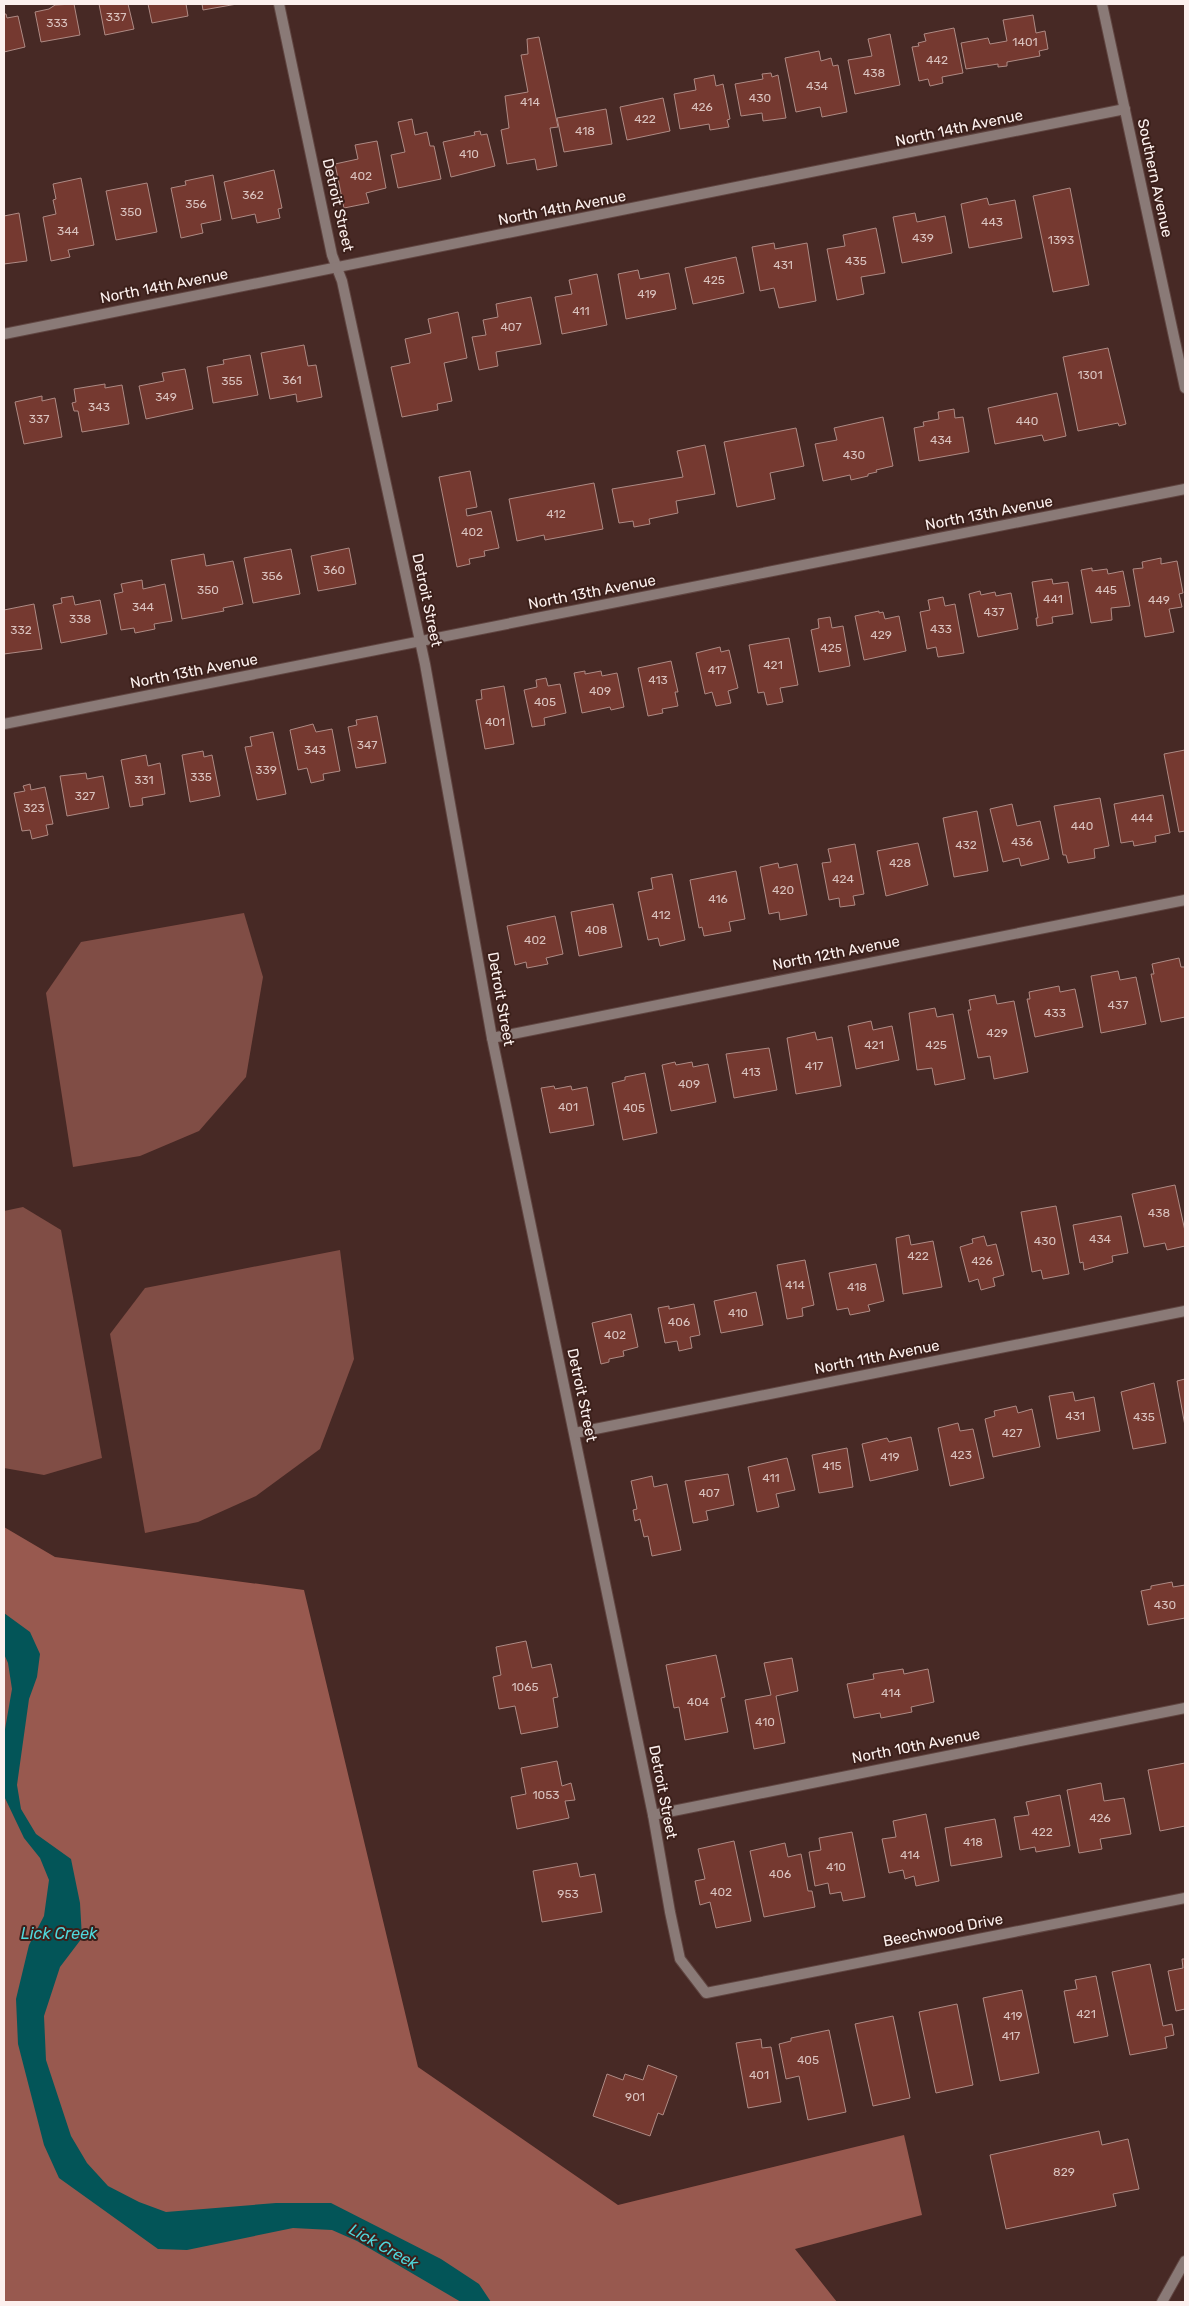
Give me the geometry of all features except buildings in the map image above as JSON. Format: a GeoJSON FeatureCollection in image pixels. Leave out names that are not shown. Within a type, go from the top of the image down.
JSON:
{"type":"FeatureCollection","features":[{"type":"Feature","properties":{"kind":"street","name":"Detroit Street"},"geometry":{"type":"LineString","coordinates":[[279,4],[332,255],[342,281],[420,641],[492,1038],[653,1815],[680,1959],[706,1993]]}},
{"type":"Feature","properties":{"kind":"street","name":"Southern Avenue"},"geometry":{"type":"LineString","coordinates":[[1102,4],[1185,388]]}},
{"type":"Feature","properties":{"kind":"street","name":"North 14th Avenue"},"geometry":{"type":"LineString","coordinates":[[4,334],[1125,109]]}},
{"type":"Feature","properties":{"kind":"street","name":"North 13th Avenue"},"geometry":{"type":"LineString","coordinates":[[4,724],[1185,489]]}},
{"type":"Feature","properties":{"kind":"street","name":"North 12th Avenue"},"geometry":{"type":"LineString","coordinates":[[492,1038],[1185,900]]}},
{"type":"Feature","properties":{"kind":"street","name":"North 11th Avenue"},"geometry":{"type":"LineString","coordinates":[[575,1433],[1185,1311]]}},
{"type":"Feature","properties":{"kind":"street","name":"North 10th Avenue"},"geometry":{"type":"LineString","coordinates":[[653,1815],[1185,1708]]}},
{"type":"Feature","properties":{"kind":"street","name":"Beechwood Drive"},"geometry":{"type":"LineString","coordinates":[[706,1993],[1185,1898]]}},
{"type":"Feature","properties":{"kind":"street"},"geometry":{"type":"LineString","coordinates":[[1162,2302],[1185,2261]]}},
{"type":"Feature","properties":{"kind":"shaded area"},"geometry":{"type":"Polygon","coordinates":[[[244,913],[263,977],[246,1077],[199,1131],[140,1156],[73,1167],[46,993],[81,942],[244,913]]]}},
{"type":"Feature","properties":{"kind":"shaded area"},"geometry":{"type":"Polygon","coordinates":[[[23,1207],[61,1230],[102,1458],[44,1475],[4,1468],[4,1211],[23,1207]]]}},
{"type":"Feature","properties":{"kind":"shaded area"},"geometry":{"type":"Polygon","coordinates":[[[340,1250],[354,1359],[320,1449],[256,1496],[198,1522],[145,1533],[110,1334],[145,1288],[340,1250]]]}},
{"type":"Feature","properties":{"kind":"shaded area"},"geometry":{"type":"Polygon","coordinates":[[[4,1527],[55,1557],[304,1590],[418,2067],[618,2205],[904,2135],[922,2215],[795,2249],[837,2302],[4,2302],[4,1527]]]}},
{"type":"Feature","properties":{"kind":"water","name":"Lick Creek"},"geometry":{"type":"Polygon","coordinates":[[[4,1613],[30,1632],[40,1654],[37,1677],[29,1699],[17,1785],[21,1809],[36,1834],[71,1859],[80,1903],[82,1938],[60,1967],[44,2016],[46,2060],[71,2136],[87,2163],[108,2186],[139,2202],[166,2212],[276,2203],[331,2203],[441,2259],[479,2284],[491,2302],[461,2302],[357,2241],[332,2230],[293,2228],[187,2250],[158,2249],[59,2178],[44,2145],[18,2044],[16,1999],[29,1945],[44,1916],[49,1880],[40,1858],[24,1838],[4,1796],[4,1735],[12,1689],[8,1663],[4,1654],[4,1613]]]}}]}
